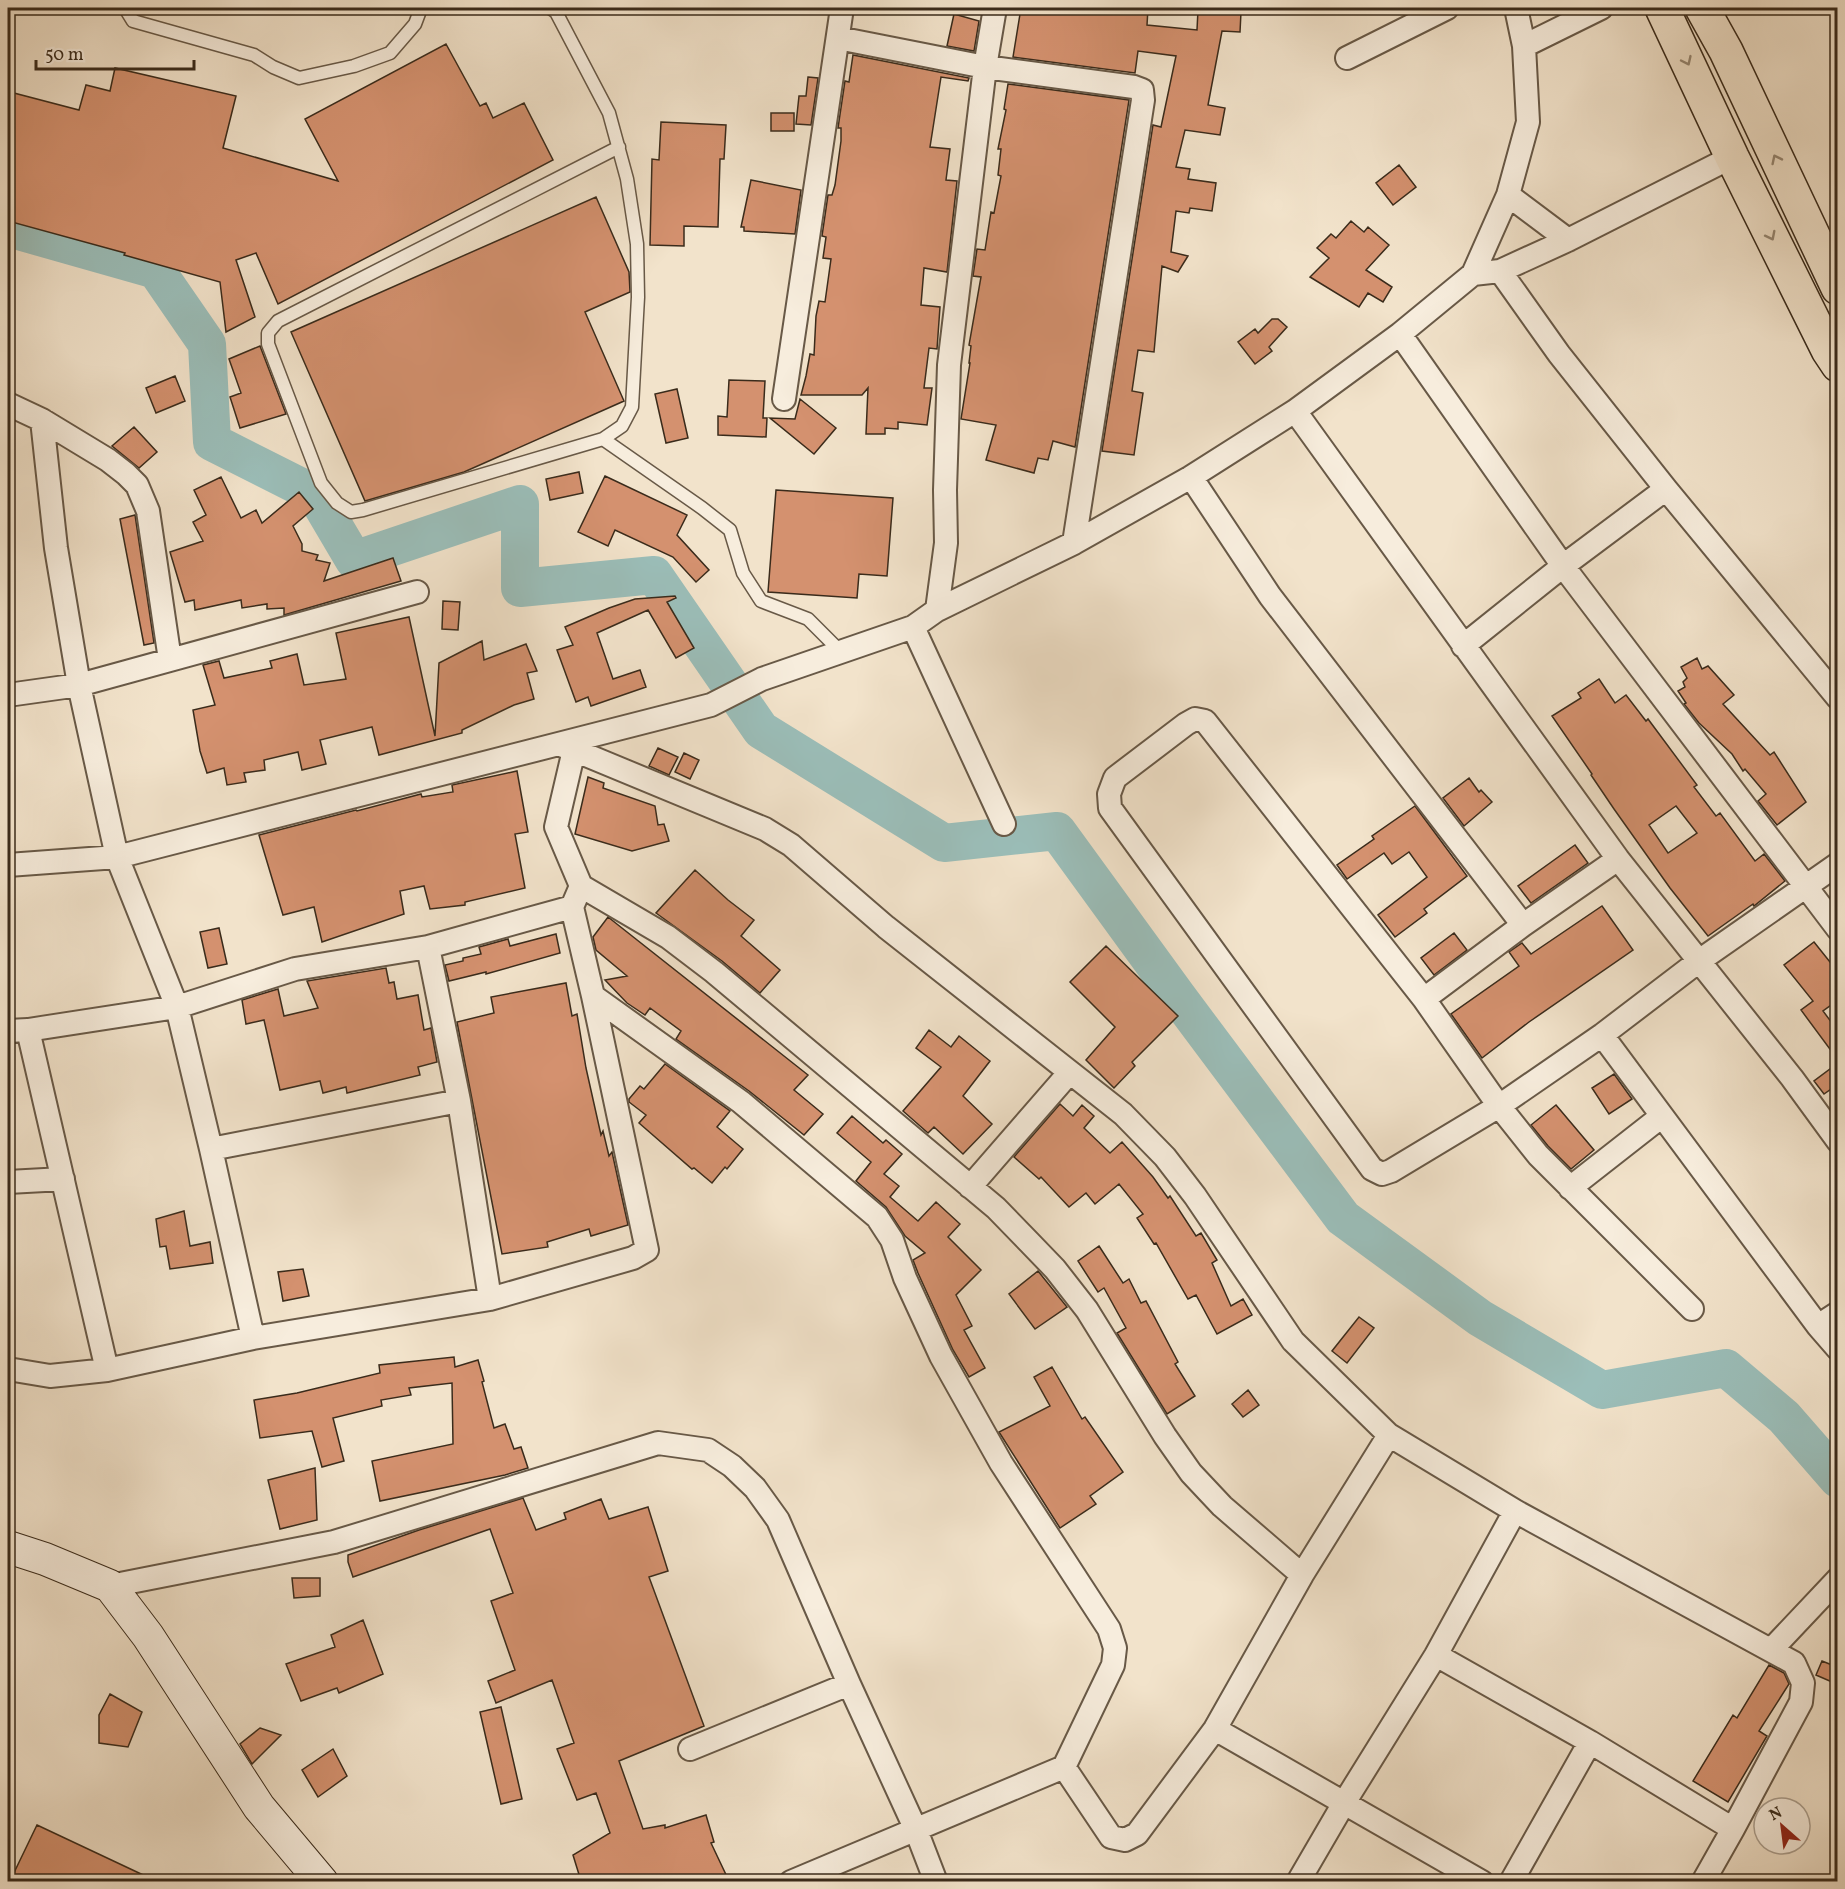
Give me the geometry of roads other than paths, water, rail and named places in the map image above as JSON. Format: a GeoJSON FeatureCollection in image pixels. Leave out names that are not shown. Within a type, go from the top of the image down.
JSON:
{"type":"FeatureCollection","features":[{"type":"Feature","properties":{"kind":"main road"},"geometry":{"type":"LineString","coordinates":[[1662,8],[1732,157],[1828,350],[1838,364]]}},
{"type":"Feature","properties":{"kind":"main road"},"geometry":{"type":"LineString","coordinates":[[1702,8],[1726,51],[1838,288]]}},
{"type":"Feature","properties":{"kind":"main road"},"geometry":{"type":"LineString","coordinates":[[8,1547],[45,1559],[110,1586],[148,1636],[259,1807],[322,1881]]}},
{"type":"Feature","properties":{"kind":"street"},"geometry":{"type":"LineString","coordinates":[[784,399],[842,8]]}},
{"type":"Feature","properties":{"kind":"street"},"geometry":{"type":"LineString","coordinates":[[937,610],[946,543],[945,490],[949,365],[985,66],[995,8]]}},
{"type":"Feature","properties":{"kind":"street"},"geometry":{"type":"LineString","coordinates":[[8,865],[117,857],[566,747],[711,705],[762,679],[913,627],[937,610],[1074,543],[1191,477],[1295,411],[1400,334],[1473,274],[1508,195],[1528,122],[1524,46],[1516,8]]}},
{"type":"Feature","properties":{"kind":"street"},"geometry":{"type":"LineString","coordinates":[[1524,46],[1601,8]]}},
{"type":"Feature","properties":{"kind":"street"},"geometry":{"type":"LineString","coordinates":[[1347,58],[1440,9]]}},
{"type":"Feature","properties":{"kind":"street"},"geometry":{"type":"LineString","coordinates":[[838,38],[985,66],[1142,90],[1143,100],[1074,543]]}},
{"type":"Feature","properties":{"kind":"street"},"geometry":{"type":"LineString","coordinates":[[1473,274],[1500,271],[1568,240],[1732,157]]}},
{"type":"Feature","properties":{"kind":"street"},"geometry":{"type":"LineString","coordinates":[[1508,195],[1568,240]]}},
{"type":"Feature","properties":{"kind":"street"},"geometry":{"type":"LineString","coordinates":[[1500,271],[1559,354],[1666,489],[1837,697]]}},
{"type":"Feature","properties":{"kind":"street"},"geometry":{"type":"LineString","coordinates":[[1400,334],[1563,566],[1838,930]]}},
{"type":"Feature","properties":{"kind":"street"},"geometry":{"type":"LineString","coordinates":[[8,404],[42,420],[108,460],[137,485],[148,511],[170,660]]}},
{"type":"Feature","properties":{"kind":"street"},"geometry":{"type":"LineString","coordinates":[[1295,411],[1618,858],[1792,1078],[1838,1141]]}},
{"type":"Feature","properties":{"kind":"street"},"geometry":{"type":"LineString","coordinates":[[42,420],[56,548],[79,685],[117,857],[177,1007],[253,1338]]}},
{"type":"Feature","properties":{"kind":"street"},"geometry":{"type":"LineString","coordinates":[[1191,477],[1270,596],[1523,925]]}},
{"type":"Feature","properties":{"kind":"street"},"geometry":{"type":"LineString","coordinates":[[1463,646],[1563,566],[1666,489]]}},
{"type":"Feature","properties":{"kind":"street"},"geometry":{"type":"LineString","coordinates":[[8,695],[79,685],[417,592]]}},
{"type":"Feature","properties":{"kind":"street"},"geometry":{"type":"LineString","coordinates":[[913,627],[1004,825]]}},
{"type":"Feature","properties":{"kind":"street"},"geometry":{"type":"LineString","coordinates":[[1692,1309],[1538,1155],[1499,1106],[1424,999],[1205,721],[1195,719],[1186,724],[1115,778],[1110,794],[1110,808],[1371,1169],[1382,1174],[1391,1171],[1499,1106],[1602,1035],[1699,961],[1838,864]]}},
{"type":"Feature","properties":{"kind":"street"},"geometry":{"type":"LineString","coordinates":[[566,747],[555,827],[581,886],[668,937],[714,972],[996,1208],[1056,1269],[1087,1310],[1191,1473],[1222,1506],[1302,1575]]}},
{"type":"Feature","properties":{"kind":"street"},"geometry":{"type":"LineString","coordinates":[[566,747],[765,829],[791,844],[886,927],[1123,1114],[1165,1157],[1195,1196],[1293,1341],[1389,1435],[1515,1511],[1794,1663],[1803,1683],[1801,1702],[1703,1881]]}},
{"type":"Feature","properties":{"kind":"street"},"geometry":{"type":"LineString","coordinates":[[1424,999],[1618,858]]}},
{"type":"Feature","properties":{"kind":"street"},"geometry":{"type":"LineString","coordinates":[[8,1369],[50,1376],[107,1370],[253,1338],[490,1299],[633,1258],[647,1250],[572,908],[581,886]]}},
{"type":"Feature","properties":{"kind":"street"},"geometry":{"type":"LineString","coordinates":[[107,1370],[63,1179],[18,1030],[177,1007],[295,969],[428,947],[572,908]]}},
{"type":"Feature","properties":{"kind":"street"},"geometry":{"type":"LineString","coordinates":[[428,947],[459,1101],[490,1299]]}},
{"type":"Feature","properties":{"kind":"street"},"geometry":{"type":"LineString","coordinates":[[593,996],[741,1102],[877,1217],[892,1240],[905,1278],[941,1356],[1001,1463],[1109,1629],[1115,1648],[1113,1665],[1064,1767],[791,1881]]}},
{"type":"Feature","properties":{"kind":"street"},"geometry":{"type":"LineString","coordinates":[[1602,1035],[1818,1326],[1838,1349]]}},
{"type":"Feature","properties":{"kind":"street"},"geometry":{"type":"LineString","coordinates":[[970,1187],[1070,1072]]}},
{"type":"Feature","properties":{"kind":"street"},"geometry":{"type":"LineString","coordinates":[[211,1149],[459,1101]]}},
{"type":"Feature","properties":{"kind":"street"},"geometry":{"type":"LineString","coordinates":[[1570,1188],[1662,1116]]}},
{"type":"Feature","properties":{"kind":"street"},"geometry":{"type":"LineString","coordinates":[[8,1182],[63,1179]]}},
{"type":"Feature","properties":{"kind":"street"},"geometry":{"type":"LineString","coordinates":[[1818,1326],[1838,1313]]}},
{"type":"Feature","properties":{"kind":"street"},"geometry":{"type":"LineString","coordinates":[[1064,1767],[1111,1837],[1125,1840],[1137,1834],[1215,1729],[1302,1575],[1389,1435]]}},
{"type":"Feature","properties":{"kind":"street"},"geometry":{"type":"LineString","coordinates":[[110,1586],[334,1542],[658,1443],[708,1450],[732,1466],[755,1488],[778,1520],[916,1830],[936,1881]]}},
{"type":"Feature","properties":{"kind":"street"},"geometry":{"type":"LineString","coordinates":[[1298,1881],[1436,1655],[1515,1511]]}},
{"type":"Feature","properties":{"kind":"street"},"geometry":{"type":"LineString","coordinates":[[1771,1650],[1838,1579]]}},
{"type":"Feature","properties":{"kind":"street"},"geometry":{"type":"LineString","coordinates":[[1436,1655],[1590,1742],[1733,1829]]}},
{"type":"Feature","properties":{"kind":"street"},"geometry":{"type":"LineString","coordinates":[[690,1749],[849,1683]]}},
{"type":"Feature","properties":{"kind":"street"},"geometry":{"type":"LineString","coordinates":[[1215,1729],[1482,1881]]}},
{"type":"Feature","properties":{"kind":"street"},"geometry":{"type":"LineString","coordinates":[[1511,1881],[1590,1742]]}},
{"type":"Feature","properties":{"kind":"lane"},"geometry":{"type":"LineString","coordinates":[[125,8],[134,21],[254,55],[273,67],[299,78],[354,66],[390,53],[415,24],[421,8]]}},
{"type":"Feature","properties":{"kind":"lane"},"geometry":{"type":"LineString","coordinates":[[550,8],[556,12],[609,113],[619,147],[627,179],[638,244],[638,297],[632,407],[622,426],[603,439],[363,510],[351,512],[337,503],[321,483],[268,344],[268,333],[278,321],[619,147]]}},
{"type":"Feature","properties":{"kind":"lane"},"geometry":{"type":"LineString","coordinates":[[603,439],[730,530],[743,573],[761,602],[808,619],[841,652]]}},
{"type":"Feature","properties":{"kind":"waterway"},"geometry":{"type":"LineString","coordinates":[[8,228],[156,270],[207,344],[212,442],[315,494],[354,560],[520,504],[520,588],[654,575],[761,730],[944,843],[1057,831],[1343,1218],[1480,1318],[1602,1390],[1726,1368],[1784,1417],[1838,1479]]}}]}
